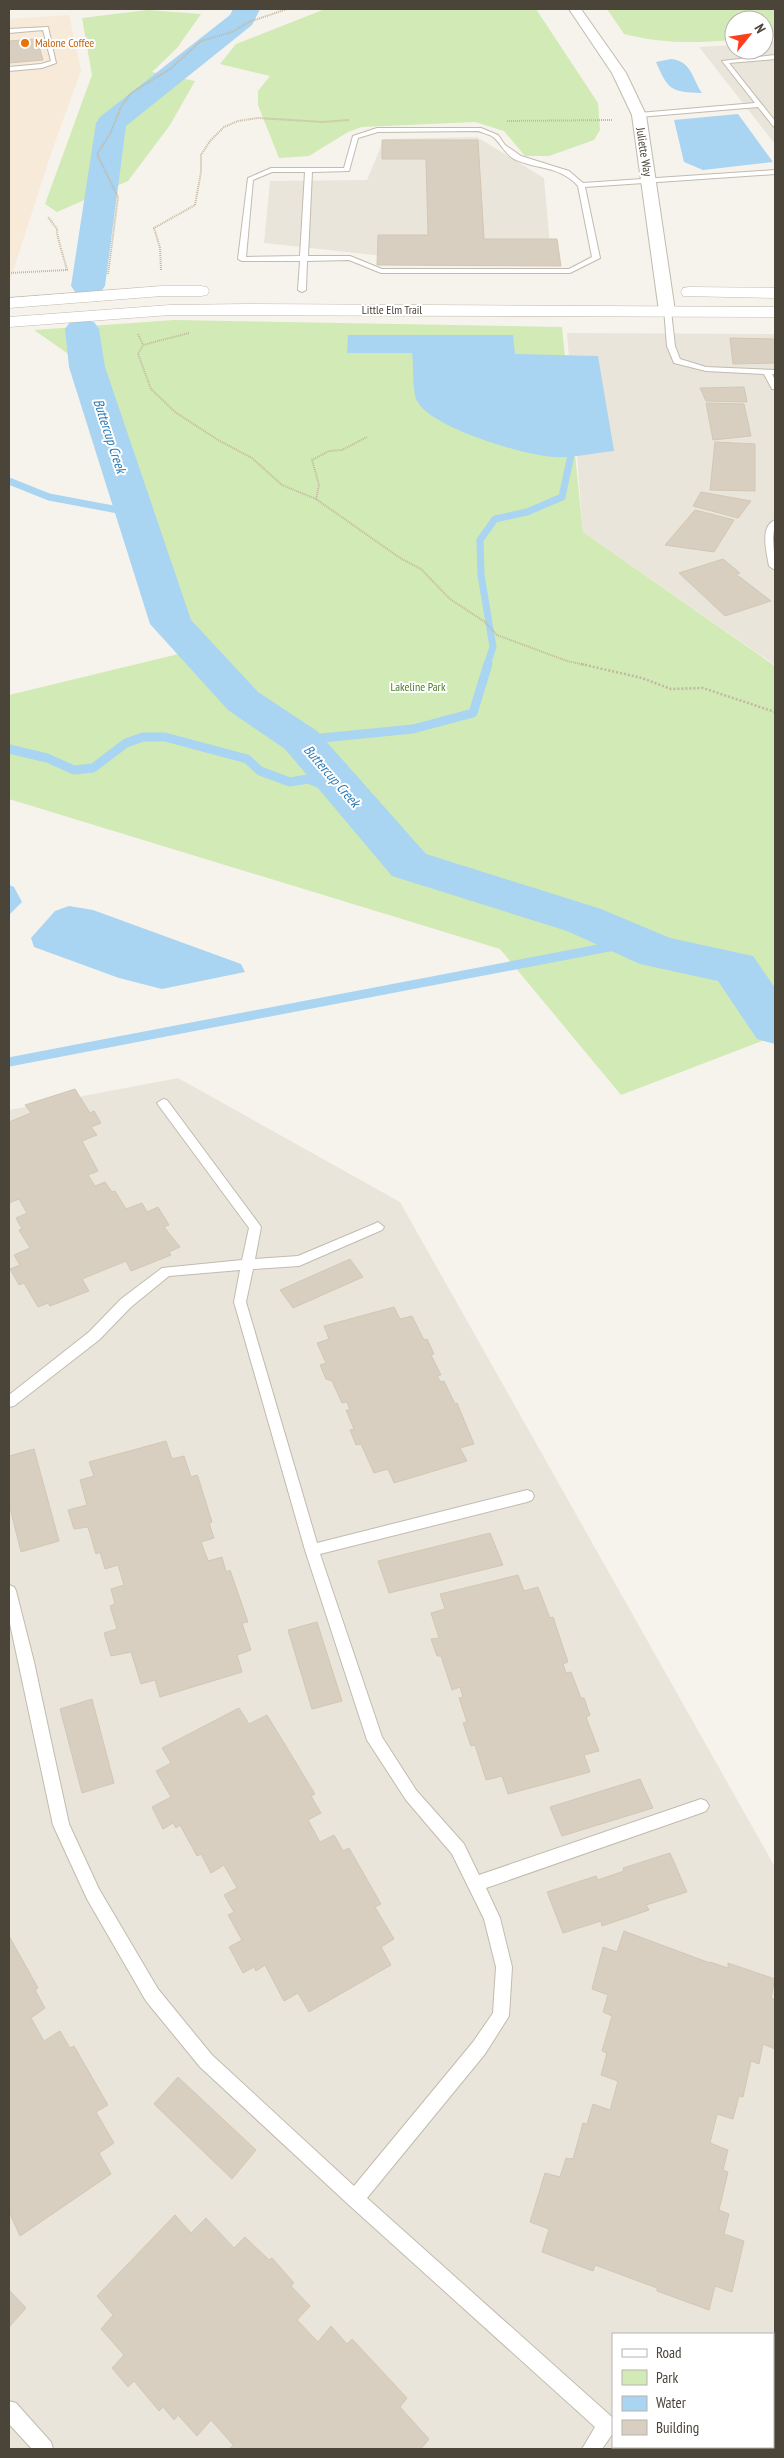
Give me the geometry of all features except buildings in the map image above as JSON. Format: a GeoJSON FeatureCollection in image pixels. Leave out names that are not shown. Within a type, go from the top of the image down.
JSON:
{"type":"FeatureCollection","features":[{"type":"Feature","properties":{"kind":"street","name":"Juliette Way"},"geometry":{"type":"LineString","coordinates":[[575,9],[619,73],[638,115],[666,292],[667,312]]}},
{"type":"Feature","properties":{"kind":"street"},"geometry":{"type":"LineString","coordinates":[[284,290],[322,290]]}},
{"type":"Feature","properties":{"kind":"street"},"geometry":{"type":"LineString","coordinates":[[9,303],[162,291],[218,291]]}},
{"type":"Feature","properties":{"kind":"street"},"geometry":{"type":"LineString","coordinates":[[646,292],[775,293]]}},
{"type":"Feature","properties":{"kind":"street","name":"Little Elm Trail"},"geometry":{"type":"LineString","coordinates":[[9,322],[189,310],[775,312]]}},
{"type":"Feature","properties":{"kind":"lane"},"geometry":{"type":"LineString","coordinates":[[9,31],[46,28],[54,62],[42,66],[9,68]]}},
{"type":"Feature","properties":{"kind":"lane"},"geometry":{"type":"LineString","coordinates":[[775,57],[725,60],[775,126]]}},
{"type":"Feature","properties":{"kind":"lane"},"geometry":{"type":"LineString","coordinates":[[638,115],[760,105]]}},
{"type":"Feature","properties":{"kind":"lane"},"geometry":{"type":"LineString","coordinates":[[478,129],[496,136],[503,149],[527,162],[568,172],[581,185],[596,258],[570,271],[381,271],[350,258],[242,259],[250,179],[271,170],[309,170],[347,170],[355,137],[377,130],[478,129]]}},
{"type":"Feature","properties":{"kind":"lane"},"geometry":{"type":"LineString","coordinates":[[302,290],[309,170]]}},
{"type":"Feature","properties":{"kind":"lane"},"geometry":{"type":"LineString","coordinates":[[581,185],[649,182],[775,172]]}},
{"type":"Feature","properties":{"kind":"lane"},"geometry":{"type":"LineString","coordinates":[[667,312],[672,346],[677,361],[706,369],[771,372],[775,387]]}},
{"type":"Feature","properties":{"kind":"lane"},"geometry":{"type":"LineString","coordinates":[[775,523],[769,538],[773,566],[775,567]]}},
{"type":"Feature","properties":{"kind":"lane"},"geometry":{"type":"LineString","coordinates":[[163,1103],[255,1227],[249,1265],[240,1302],[312,1550],[375,1740],[412,1795],[458,1849],[492,1918],[504,1967],[501,2016],[479,2048],[355,2199]]}},
{"type":"Feature","properties":{"kind":"lane"},"geometry":{"type":"LineString","coordinates":[[9,1402],[94,1336],[126,1303],[166,1271],[299,1261],[378,1227]]}},
{"type":"Feature","properties":{"kind":"lane"},"geometry":{"type":"LineString","coordinates":[[312,1550],[528,1496]]}},
{"type":"Feature","properties":{"kind":"lane"},"geometry":{"type":"LineString","coordinates":[[9,1591],[28,1662],[61,1825],[93,1894],[152,1995],[206,2061],[355,2199],[607,2425],[591,2449]]}},
{"type":"Feature","properties":{"kind":"lane"},"geometry":{"type":"LineString","coordinates":[[475,1884],[701,1806]]}},
{"type":"Feature","properties":{"kind":"lane"},"geometry":{"type":"LineString","coordinates":[[9,2410],[44,2449]]}},
{"type":"Feature","properties":{"kind":"path"},"geometry":{"type":"LineString","coordinates":[[109,278],[107,273],[118,197],[97,154],[110,134],[121,107],[131,93],[170,70],[201,41],[232,32],[249,22],[286,9]]}},
{"type":"Feature","properties":{"kind":"path"},"geometry":{"type":"LineString","coordinates":[[9,273],[67,270],[63,250],[56,233],[57,228],[48,217]]}},
{"type":"Feature","properties":{"kind":"path"},"geometry":{"type":"LineString","coordinates":[[193,333],[166,337],[144,345],[138,354],[151,390],[175,412],[218,440],[252,458],[272,474],[282,486],[316,499],[400,558],[421,569],[450,599],[485,622],[497,635],[566,661],[642,678],[671,689],[703,688],[775,712]]}},
{"type":"Feature","properties":{"kind":"path"},"geometry":{"type":"LineString","coordinates":[[316,499],[318,485],[312,460],[329,451],[342,450],[368,437]]}},
{"type":"Feature","properties":{"kind":"shaded area"},"geometry":{"type":"Polygon","coordinates":[[[69,15],[81,71],[51,153],[9,284],[9,19],[69,15]]]}},
{"type":"Feature","properties":{"kind":"shaded area"},"geometry":{"type":"Polygon","coordinates":[[[774,41],[775,144],[699,47],[724,46],[724,60],[774,60],[774,41]]]}},
{"type":"Feature","properties":{"kind":"shaded area"},"geometry":{"type":"Polygon","coordinates":[[[477,137],[544,178],[551,257],[393,257],[264,243],[270,181],[367,180],[384,139],[477,137]]]}},
{"type":"Feature","properties":{"kind":"shaded area"},"geometry":{"type":"Polygon","coordinates":[[[567,333],[775,334],[775,665],[583,532],[567,333]]]}},
{"type":"Feature","properties":{"kind":"shaded area"},"geometry":{"type":"Polygon","coordinates":[[[178,1078],[400,1202],[775,1867],[775,2394],[774,2396],[774,2333],[612,2333],[612,2448],[745,2449],[9,2449],[9,1110],[178,1078]]]}},
{"type":"Feature","properties":{"kind":"green space"},"geometry":{"type":"Polygon","coordinates":[[[325,9],[536,9],[598,103],[600,130],[594,140],[549,156],[525,156],[504,131],[475,122],[362,127],[348,132],[309,156],[279,158],[258,105],[258,91],[270,76],[220,64],[236,44],[325,9]]]}},
{"type":"Feature","properties":{"kind":"green space"},"geometry":{"type":"Polygon","coordinates":[[[607,9],[775,9],[775,37],[774,10],[724,10],[724,40],[665,41],[624,34],[607,9]]]}},
{"type":"Feature","properties":{"kind":"green space"},"geometry":{"type":"Polygon","coordinates":[[[147,10],[201,14],[177,48],[152,72],[195,81],[170,125],[128,181],[57,212],[45,204],[92,75],[82,18],[147,10]]]}},
{"type":"Feature","properties":{"kind":"green space","name":"Lakeline Park"},"geometry":{"type":"Polygon","coordinates":[[[174,320],[562,327],[583,532],[775,666],[775,1036],[621,1095],[500,949],[9,799],[9,695],[195,650],[87,367],[34,330],[174,320]]]}},
{"type":"Feature","properties":{"kind":"water"},"geometry":{"type":"Polygon","coordinates":[[[671,59],[678,60],[687,67],[702,93],[683,92],[672,88],[668,84],[656,62],[671,59]]]}},
{"type":"Feature","properties":{"kind":"water"},"geometry":{"type":"Polygon","coordinates":[[[738,114],[773,162],[703,170],[684,162],[674,120],[738,114]]]}},
{"type":"Feature","properties":{"kind":"water"},"geometry":{"type":"Polygon","coordinates":[[[348,335],[513,335],[515,354],[598,356],[614,451],[553,457],[500,445],[457,429],[438,420],[424,409],[416,399],[412,353],[347,353],[348,335]]]}},
{"type":"Feature","properties":{"kind":"water"},"geometry":{"type":"Polygon","coordinates":[[[9,885],[14,887],[22,902],[9,915],[9,885]]]}},
{"type":"Feature","properties":{"kind":"water"},"geometry":{"type":"Polygon","coordinates":[[[69,906],[93,910],[241,964],[245,972],[162,989],[119,978],[34,947],[31,938],[55,911],[69,906]]]}},
{"type":"Feature","properties":{"kind":"waterway","name":"Buttercup Creek"},"geometry":{"type":"LineString","coordinates":[[88,286],[111,123],[242,19],[246,9]]}},
{"type":"Feature","properties":{"kind":"waterway","name":"Buttercup Creek"},"geometry":{"type":"LineString","coordinates":[[82,329],[87,367],[171,624],[243,701],[301,740],[409,865],[584,920],[658,952],[735,968],[775,1026]]}},
{"type":"Feature","properties":{"kind":"waterway"},"geometry":{"type":"LineString","coordinates":[[487,665],[493,647],[481,575],[480,540],[495,519],[527,512],[562,497],[571,455],[567,444]]}},
{"type":"Feature","properties":{"kind":"waterway"},"geometry":{"type":"LineString","coordinates":[[9,481],[49,497],[134,513]]}},
{"type":"Feature","properties":{"kind":"waterway"},"geometry":{"type":"LineString","coordinates":[[301,740],[413,729],[473,713],[488,664]]}},
{"type":"Feature","properties":{"kind":"waterway"},"geometry":{"type":"LineString","coordinates":[[9,749],[47,758],[74,770],[93,768],[126,743],[143,737],[165,737],[247,759],[260,771],[290,782],[308,779],[347,794]]}},
{"type":"Feature","properties":{"kind":"waterway"},"geometry":{"type":"LineString","coordinates":[[9,1062],[635,942]]}},
{"type":"Feature","properties":{"kind":"place","name":"Malone Coffee"},"geometry":{"type":"Point","coordinates":[25,43]}}]}
